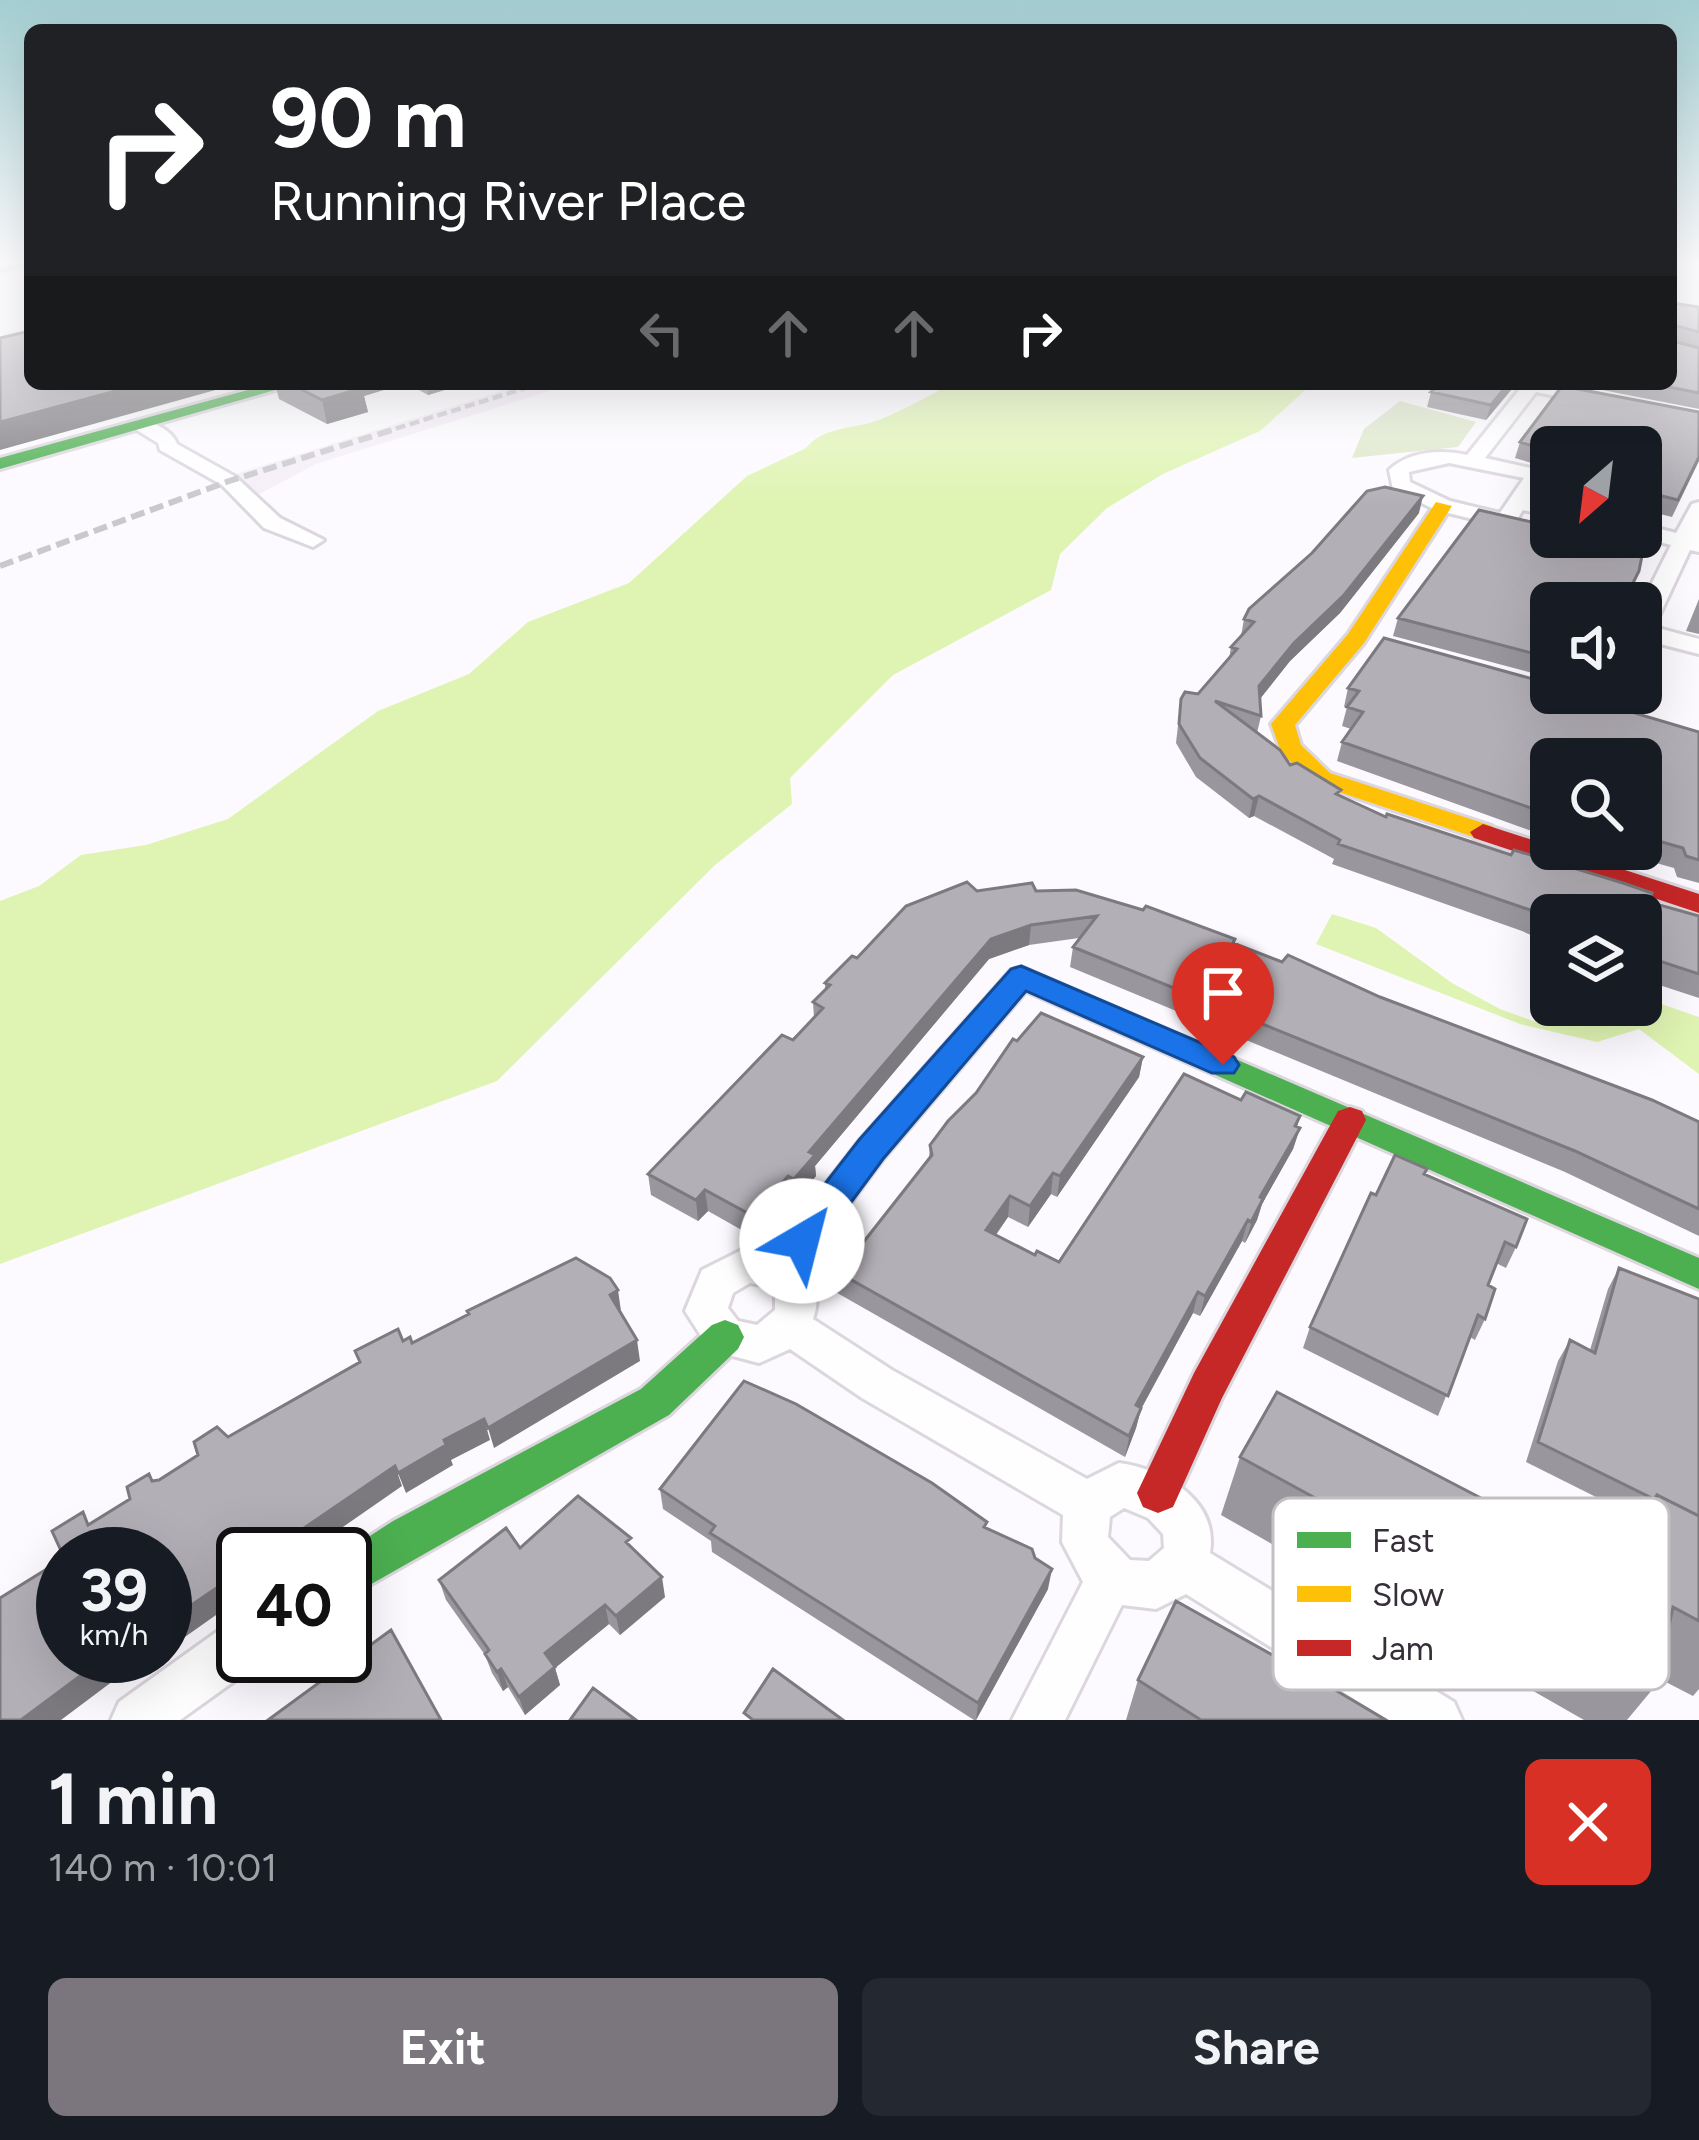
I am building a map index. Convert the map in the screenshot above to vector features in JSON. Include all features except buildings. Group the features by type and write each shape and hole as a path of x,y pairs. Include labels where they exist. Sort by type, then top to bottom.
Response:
{"street":[{"path":"0,464 267,390"},
{"path":"1474,459 1528,390"},
{"path":"1554,390 1617,404"},
{"path":"142,425 168,441 167,446 229,481 272,523 313,540"},
{"path":"1432,458 1474,459 1537,475 1522,496 1505,521 1443,506 1400,484 1399,470 1432,458"},
{"path":"1522,496 1530,496"},
{"path":"1522,496 1530,500"},
{"path":"1443,506 1366,641 1283,724 1290,747 1321,778 1699,904"},
{"path":"1662,523 1694,531"},
{"path":"1662,531 1694,531"},
{"path":"1662,591 1694,531"},
{"path":"1662,637 1699,647"},
{"path":"779,1271 871,1150 1021,977 1699,1274"},
{"path":"1158,1493 1208,1386 1350,1120"},
{"path":"746,1265 779,1271 792,1282 798,1296 798,1312 790,1326 759,1344 724,1337 706,1311 716,1282 746,1265"},
{"path":"790,1326 877,1384 1089,1505"},
{"path":"372,1559 656,1402 724,1337"},
{"path":"1119,1485 1158,1493 1185,1525 1188,1545 1183,1564 1170,1578 1152,1586 1131,1586 1111,1577 1095,1562 1085,1543 1083,1523 1089,1505 1101,1492 1119,1485"},
{"path":"1183,1564 1273,1619"},
{"path":"1037,1720 1111,1577"},
{"path":"137,1720 216,1663"},
{"path":"1387,1690 1436,1720"}],"shaded area":[{"path":"505,390 553,390 316,464 254,497 232,475"},
{"path":"940,390 1305,390 1260,431 1163,474 1107,508 1060,554 1051,590 893,675 790,778 792,804 715,865 497,1081 0,1264 0,901 39,886 81,855 146,845 228,819 378,711 469,674 528,622 629,583 747,476 822,436 907,407"},
{"path":"1400,401 1476,422 1458,447 1352,458 1364,429"},
{"path":"1332,914 1376,928 1452,983 1530,1020 1530,1026 1662,1026 1662,1004 1699,1017 1699,1074 1639,1029 1597,1042 1520,1024 1316,944"}],"railway":[{"path":"382,433 519,390"},
{"path":"0,566 229,481 392,430"}],"traffic: fast":[{"path":"0,464 266,390"},
{"path":"779,1271 871,1150 1021,977 1699,1274"},
{"path":"372,1559 655,1402 725,1337"}],"traffic: slow":[{"path":"1443,506 1356,638 1283,724 1290,747 1321,778 1483,832"}],"traffic: jam":[{"path":"1483,832 1699,904"},
{"path":"1158,1493 1208,1386 1350,1120"}],"route":[{"path":"802,1241 871,1150 1021,977 1223,1065"}]}
